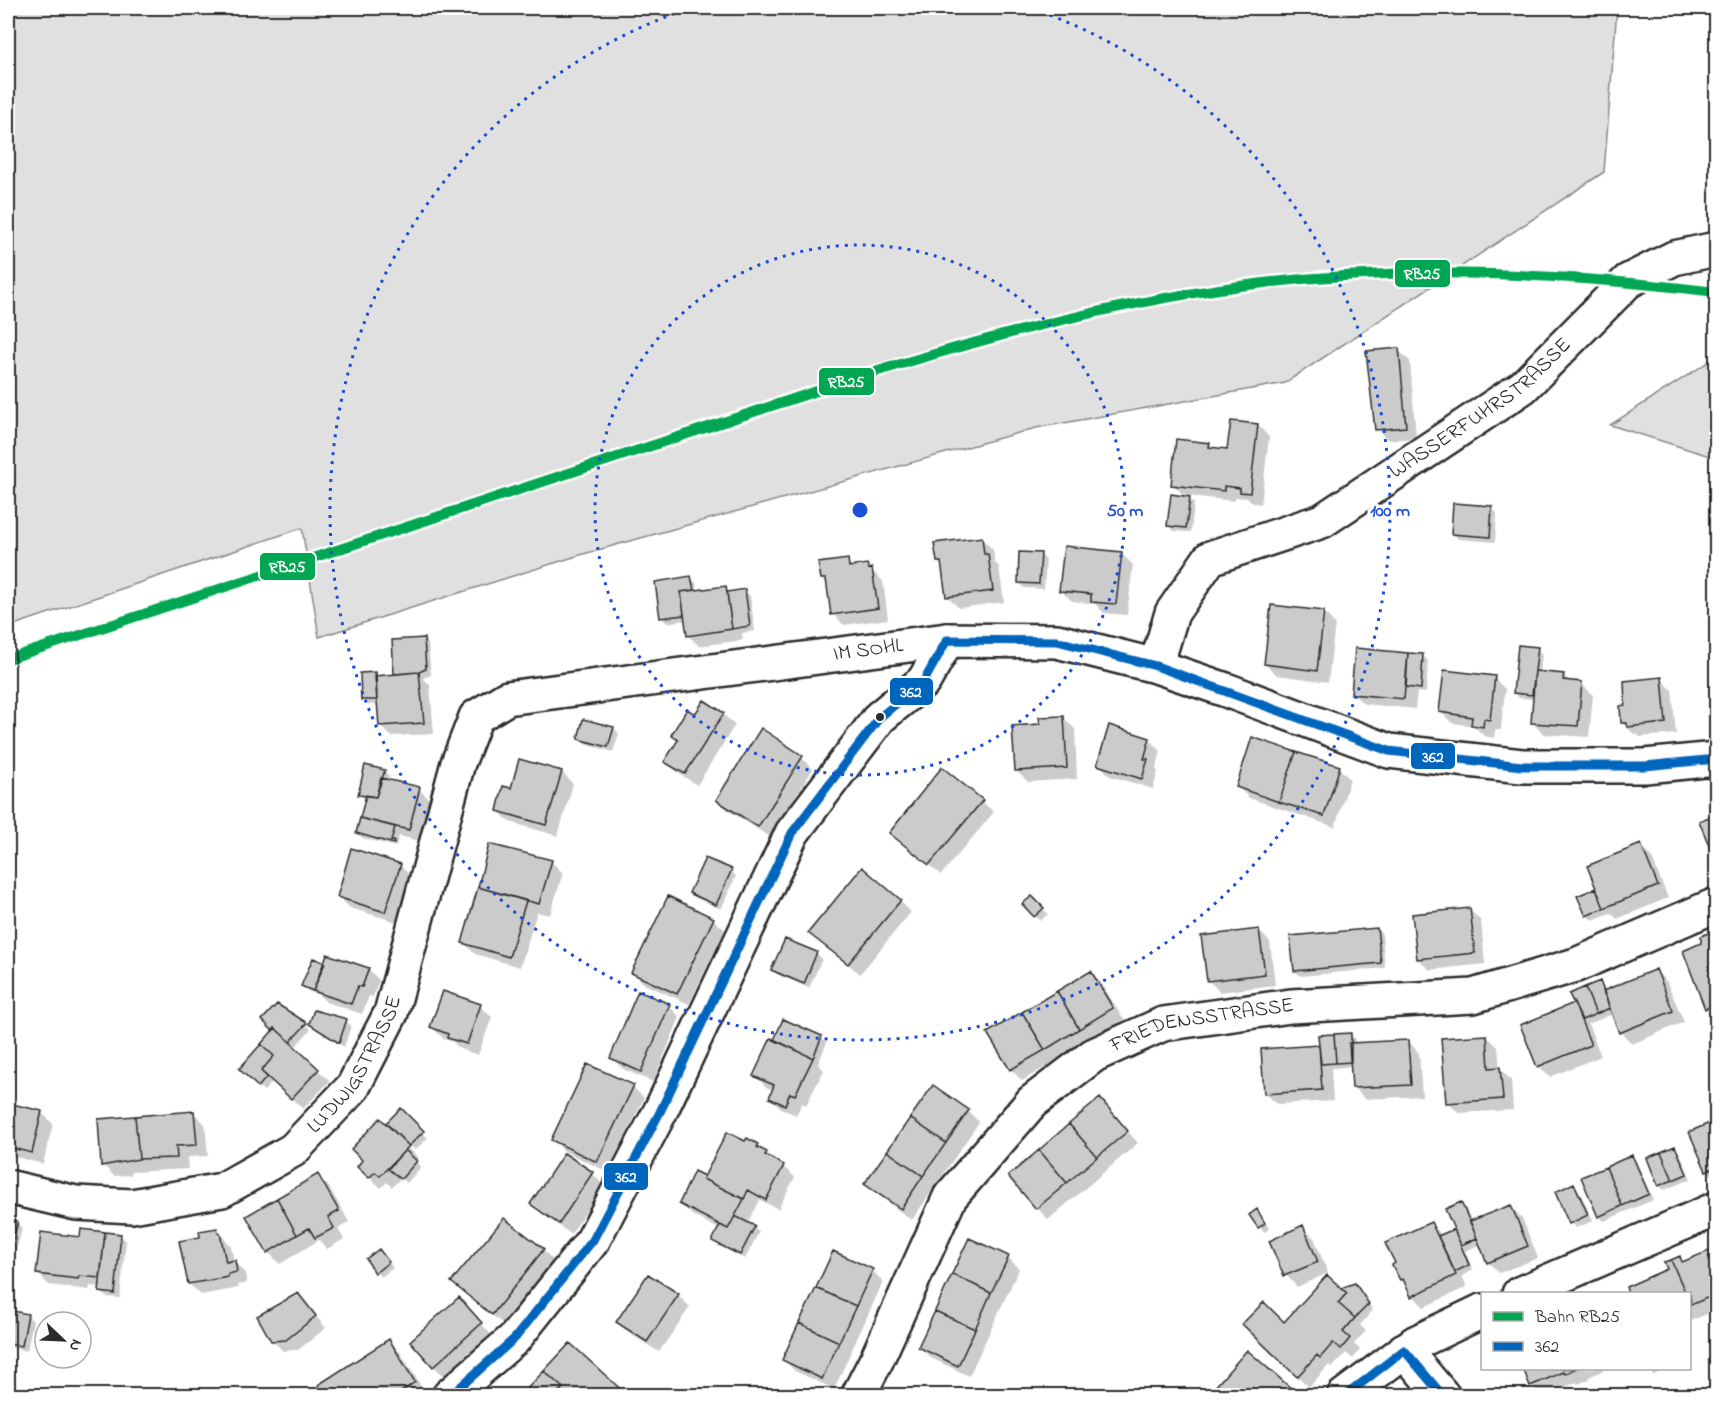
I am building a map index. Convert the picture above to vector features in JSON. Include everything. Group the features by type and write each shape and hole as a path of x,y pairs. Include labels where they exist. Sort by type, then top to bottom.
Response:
{"street":[{"name":"WASSERFUHRSTRASSE","path":"1156,666 1172,613 1210,558 1322,521 1523,387 1628,281 1674,258 1716,249"},
{"name":"IM SOHL","path":"507,698 947,640 1057,641 1156,666 1389,751 1522,766 1645,766 1716,759"},
{"path":"449,1395 515,1338 593,1240 660,1112 792,833 880,717 924,681 947,640"},
{"name":"LUDWIGSTRASSE","path":"8,1187 76,1203 132,1206 222,1190 293,1150 352,1087 391,1013 458,763 476,717 507,698"},
{"name":"FRIEDENSSTRASSE","path":"858,1395 877,1359 950,1197 1032,1102 1094,1055 1163,1024 1291,1006 1473,996 1576,965 1716,905"},
{"path":"1521,1292 1716,1209"},
{"path":"1344,1395 1404,1350 1481,1312"},
{"path":"1404,1350 1443,1395"}],"shaded area":[{"path":"8,8 1617,8 1604,172 1285,383 1036,428 580,555 319,637 302,528 8,627"},
{"path":"1716,357 1716,458 1610,425"}],"building":[{"path":"1399,348 1406,427 1375,430 1366,351"},
{"path":"1231,421 1258,424 1250,493 1240,492 1240,488 1224,486 1224,491 1171,485 1176,439 1210,443 1209,447 1227,449"},
{"path":"1171,494 1190,497 1186,528 1167,526"},
{"path":"1453,503 1492,506 1490,537 1451,534"},
{"path":"982,537 984,554 988,554 993,591 946,597 941,562 937,562 934,543"},
{"path":"1064,546 1122,552 1116,604 1091,602 1091,594 1059,591"},
{"path":"1019,552 1041,553 1039,584 1018,583"},
{"path":"848,559 849,567 867,564 869,569 872,568 878,608 831,615 826,579 821,579 818,563"},
{"path":"691,576 694,590 681,592 684,615 660,618 655,582"},
{"path":"726,586 732,629 687,636 681,592"},
{"path":"745,589 750,626 732,629 727,592"},
{"path":"1271,605 1324,611 1317,671 1264,664"},
{"path":"424,638 426,669 419,672 394,674 392,640"},
{"path":"1518,645 1538,647 1532,695 1513,693"},
{"path":"1355,648 1408,653 1404,699 1351,694"},
{"path":"1408,653 1423,654 1421,689 1406,687"},
{"path":"1444,670 1495,676 1490,720 1484,719 1483,727 1471,725 1472,717 1439,712"},
{"path":"1535,671 1564,674 1563,680 1582,682 1578,726 1531,723"},
{"path":"376,672 377,700 361,700 360,673"},
{"path":"419,672 424,723 379,726 375,676"},
{"path":"1662,677 1666,723 1627,727 1627,723 1621,723 1620,706 1625,705 1624,681"},
{"path":"704,700 724,713 685,774 664,762 678,740 671,735 687,709 695,714"},
{"path":"1064,716 1067,768 1015,771 1012,726 1040,724 1039,717"},
{"path":"583,719 614,727 608,747 578,739"},
{"path":"1109,725 1150,738 1144,759 1148,759 1142,779 1097,765"},
{"path":"761,728 803,756 758,827 716,800"},
{"path":"1252,737 1296,752 1279,802 1236,787"},
{"path":"1296,752 1340,766 1324,816 1279,802"},
{"path":"519,759 562,771 546,825 497,811 503,786 511,788"},
{"path":"365,765 385,770 376,797 358,795"},
{"path":"942,767 983,800 929,865 889,833"},
{"path":"381,778 420,787 409,830 360,818 366,795 376,797"},
{"path":"1716,814 1716,863 1699,821"},
{"path":"360,818 395,827 391,841 394,841 394,844 356,833"},
{"path":"489,844 552,860 539,904 478,887"},
{"path":"1641,844 1658,886 1604,908 1587,866"},
{"path":"351,848 401,864 385,912 337,897"},
{"path":"705,858 732,869 716,905 689,893"},
{"path":"862,867 901,900 848,964 808,933"},
{"path":"478,887 526,901 509,957 462,943"},
{"path":"1596,888 1604,908 1586,916 1577,896"},
{"path":"668,896 714,918 677,994 631,973"},
{"path":"1032,896 1044,908 1034,917 1022,904"},
{"path":"1470,908 1475,953 1417,959 1412,914"},
{"path":"1377,928 1381,963 1294,971 1290,936"},
{"path":"1259,929 1265,974 1207,981 1201,936"},
{"path":"1716,930 1716,1004 1705,1009 1683,951 1701,943 1701,936"},
{"path":"785,939 817,952 804,984 771,970"},
{"path":"327,954 369,968 362,987 358,986 351,1004 313,991"},
{"path":"313,958 325,963 313,991 301,986"},
{"path":"1656,969 1673,1011 1619,1033 1603,991"},
{"path":"1091,971 1113,1008 1079,1029 1057,991"},
{"path":"1600,981 1610,1008 1596,1014 1585,987"},
{"path":"1585,987 1596,1014 1582,1020 1569,994"},
{"path":"443,991 481,1004 467,1044 447,1038 448,1034 430,1027"},
{"path":"638,991 670,1004 641,1072 610,1058"},
{"path":"1057,991 1079,1029 1045,1050 1022,1012"},
{"path":"1574,1003 1591,1045 1537,1067 1520,1025"},
{"path":"277,1004 307,1023 290,1042 275,1028 273,1031 262,1020"},
{"path":"314,1010 347,1019 339,1043 309,1024"},
{"path":"1022,1012 1045,1050 1010,1070 987,1033"},
{"path":"783,1019 822,1036 813,1058 774,1040"},
{"path":"275,1028 319,1069 291,1099 261,1071 274,1056 261,1044"},
{"path":"1351,1033 1351,1062 1336,1063 1334,1034"},
{"path":"1334,1034 1336,1063 1321,1064 1318,1035"},
{"path":"1487,1035 1489,1068 1500,1067 1503,1099 1446,1103 1441,1038"},
{"path":"771,1038 813,1058 795,1095 790,1093 785,1105 769,1098 774,1085 753,1076"},
{"path":"1408,1040 1411,1085 1352,1088 1349,1043"},
{"path":"261,1044 274,1056 261,1071 267,1077 258,1087 239,1069"},
{"path":"1319,1045 1322,1090 1264,1094 1261,1049"},
{"path":"587,1064 634,1085 597,1162 551,1140"},
{"path":"933,1085 969,1110 946,1143 910,1118"},
{"path":"1100,1098 1128,1131 1097,1157 1069,1124"},
{"path":"8,1103 42,1111 32,1153 8,1147"},
{"path":"401,1108 424,1131 409,1146 386,1123"},
{"path":"194,1111 197,1145 176,1146 177,1158 139,1159 135,1116"},
{"path":"135,1116 139,1159 101,1166 98,1119"},
{"path":"380,1118 409,1146 380,1176 375,1172 369,1178 357,1167 362,1160 351,1149"},
{"path":"910,1118 946,1143 923,1176 887,1151"},
{"path":"1714,1121 1716,1167 1706,1171 1689,1132"},
{"path":"1069,1124 1097,1157 1067,1183 1039,1150"},
{"path":"727,1132 745,1141 747,1138 758,1144 757,1147 767,1152 765,1155 784,1165 766,1200 748,1190 744,1199 703,1179"},
{"path":"1675,1146 1687,1174 1673,1180 1661,1152"},
{"path":"405,1150 417,1161 401,1179 388,1169"},
{"path":"1039,1150 1067,1183 1036,1209 1008,1176"},
{"path":"887,1151 923,1176 901,1209 864,1184"},
{"path":"1661,1152 1673,1180 1658,1186 1647,1158"},
{"path":"564,1153 593,1172 559,1224 530,1204"},
{"path":"1632,1155 1649,1194 1622,1206 1606,1167"},
{"path":"1606,1167 1622,1206 1598,1217 1581,1177"},
{"path":"694,1171 704,1176 703,1179 744,1199 728,1229 679,1204"},
{"path":"318,1174 339,1211 328,1217 334,1228 315,1238 309,1228 297,1235 277,1198"},
{"path":"1574,1183 1588,1215 1569,1224 1555,1192"},
{"path":"277,1198 297,1235 267,1253 246,1216"},
{"path":"1461,1202 1477,1238 1461,1245 1445,1209"},
{"path":"1511,1205 1528,1246 1487,1263 1470,1221"},
{"path":"1257,1209 1265,1223 1258,1228 1249,1215"},
{"path":"735,1216 755,1226 740,1255 712,1241 720,1225 728,1229"},
{"path":"504,1218 544,1249 492,1315 451,1282"},
{"path":"8,1219 18,1222 10,1250 8,1250"},
{"path":"1431,1222 1456,1275 1411,1297 1403,1279 1400,1280 1392,1265 1395,1263 1385,1243"},
{"path":"1303,1225 1318,1262 1284,1276 1269,1241"},
{"path":"217,1228 226,1262 235,1260 237,1272 228,1274 228,1277 188,1284 179,1241 200,1237 199,1231"},
{"path":"81,1229 105,1232 100,1278 79,1276 78,1279 36,1274 41,1232 80,1237"},
{"path":"1454,1229 1469,1265 1455,1272 1438,1236"},
{"path":"105,1232 121,1234 115,1294 99,1292"},
{"path":"969,1238 1009,1256 991,1293 952,1274"},
{"path":"1716,1248 1716,1294 1691,1305 1691,1292 1685,1292 1671,1260 1680,1256 1682,1262"},
{"path":"379,1249 389,1262 375,1273 366,1259"},
{"path":"833,1251 873,1269 856,1306 816,1288"},
{"path":"1671,1260 1685,1292 1627,1292 1626,1287 1667,1269 1664,1262"},
{"path":"648,1274 679,1294 647,1342 616,1322"},
{"path":"952,1274 991,1293 975,1329 935,1311"},
{"path":"1327,1275 1347,1293 1338,1303 1355,1318 1343,1332 1350,1338 1341,1349 1333,1343 1320,1358 1317,1355 1297,1377 1242,1324 1264,1302 1284,1322"},
{"path":"1355,1283 1369,1304 1355,1318 1338,1303 1347,1293 1341,1288"},
{"path":"816,1288 856,1306 839,1342 799,1323"},
{"path":"298,1293 316,1316 286,1340 271,1341 257,1316"},
{"path":"459,1297 482,1323 433,1367 410,1341"},
{"path":"8,1310 28,1314 22,1346 8,1344"},
{"path":"935,1311 975,1329 958,1366 918,1347"},
{"path":"799,1323 839,1342 822,1379 782,1360"},
{"path":"389,1339 415,1382 395,1396 325,1396 318,1385"},
{"path":"570,1343 627,1395 559,1396 557,1393 563,1388 544,1371"},
{"path":"1247,1350 1292,1389 1286,1396 1224,1396 1215,1387"},
{"path":"1524,1370 1573,1370 1565,1374 1564,1372 1530,1386"},
{"path":"544,1371 563,1388 555,1396 520,1396"},
{"path":"1580,1389 1583,1396 1564,1396"}],"rail line":[{"name":"RB25","path":"8,659 868,374 966,345 1114,308 1163,298 1264,283 1377,274 1547,276 1716,292"}],"transit line":[{"name":"362","path":"450,1396 515,1338 593,1240 660,1112 792,833 880,717 924,681 947,640 1057,641 1156,666 1389,751 1522,766 1645,766 1716,759"},
{"name":"362","path":"1345,1396 1404,1350 1443,1396"}]}
